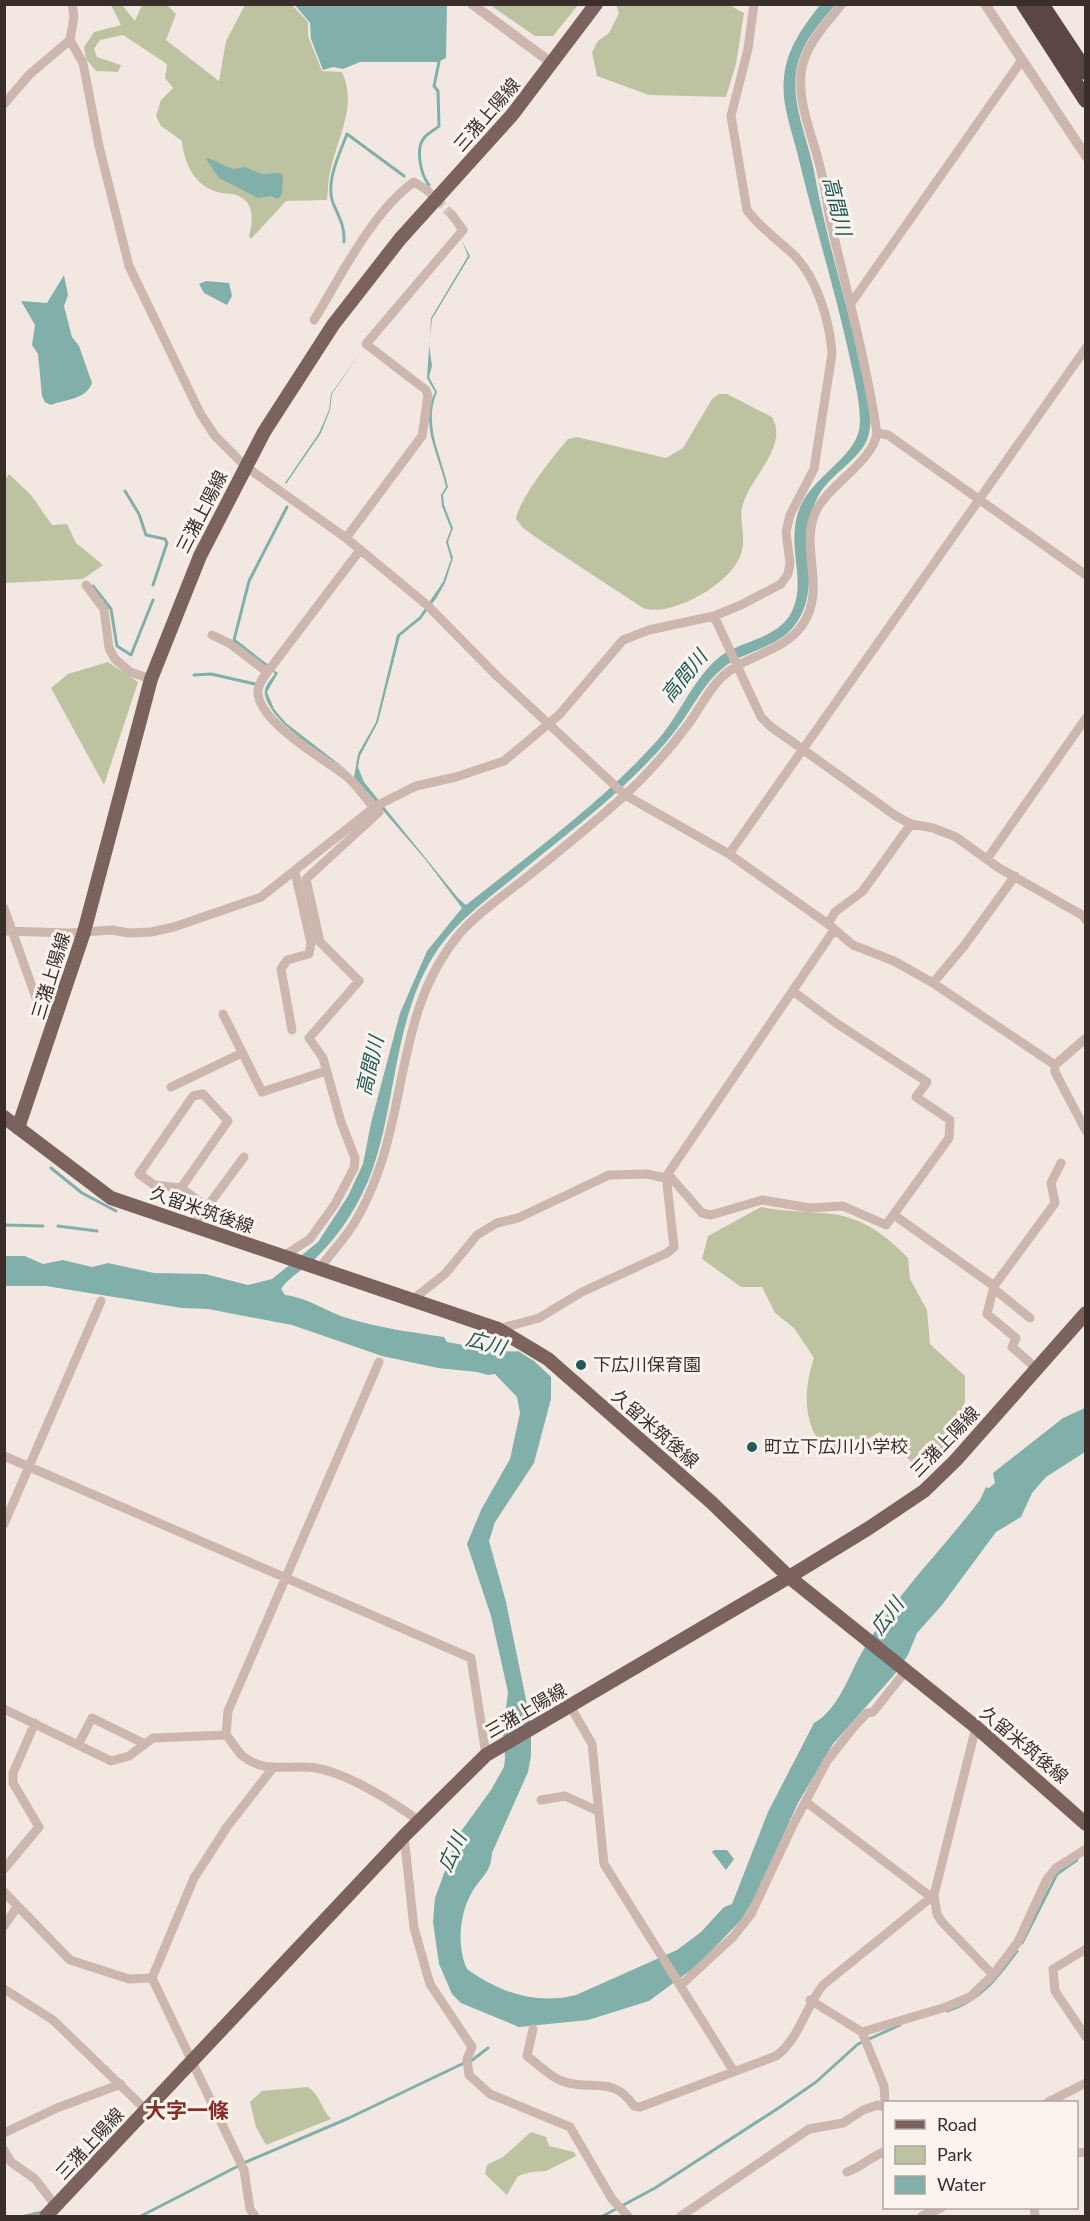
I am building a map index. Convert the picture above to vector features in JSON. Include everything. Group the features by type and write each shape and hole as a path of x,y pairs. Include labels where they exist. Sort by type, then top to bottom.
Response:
{"highway":[{"path":"1024,4 1086,100"},
{"path":"1041,4 1086,72"}],"main road":[{"name":"三潴上陽線","path":"18,1128 49,1044 84,932 151,679 200,556 245,466 302,370 368,278 400,239 513,115 554,64 596,4"},
{"name":"久留米筑後線","path":"4,1117 111,1198 498,1329 548,1359 711,1502 789,1577 976,1727 1086,1824"},
{"name":"三潴上陽線","path":"51,2212 404,1836 490,1753 789,1577 924,1491 955,1461 1086,1313"}],"street":[{"path":"72,4 74,17 70,40 83,63 99,146 129,266 200,413 215,436 245,466 346,538 428,607 625,795 729,854 853,945 894,961 933,982 1055,1065 1063,1088 1086,1131"},
{"path":"472,4 554,64"},
{"path":"8,931 151,932 174,927 261,897 377,805 416,786 456,777 504,761 559,715 622,640 649,630 714,616 781,584 788,574 790,563 786,532 790,515 814,469 832,354 831,336 806,268 756,222 747,210 732,116 748,49 754,4"},
{"path":"317,1267 359,1215 378,1172 409,1033 433,971 462,932 625,795 665,754 720,679 736,665 791,638 804,623 814,593 810,539 815,513 835,486 866,456 876,442 877,433 867,368 801,97 801,72 807,52 842,4"},
{"path":"985,4 1086,156"},
{"path":"4,104 30,74 70,40"},
{"path":"852,303 1022,60"},
{"path":"314,320 382,215 414,182 427,190"},
{"path":"346,538 422,436 428,396 426,390 366,344 463,230 452,215"},
{"path":"729,854 1086,348"},
{"path":"877,433 888,435 1086,575"},
{"path":"286,1258 310,1239 334,1204 354,1168 355,1158 341,1122 323,1058 309,1038 359,981 320,942 306,879 379,812 377,805 348,777 280,727 267,712 258,696 258,688 269,670 360,550"},
{"path":"86,585 104,609 109,648 115,659 130,672 151,679"},
{"path":"714,616 761,717 896,816 912,824 933,828 956,837 987,859 1082,915 1086,921"},
{"path":"212,635 229,643 269,670"},
{"path":"987,859 1086,718"},
{"path":"498,1329 539,1318 582,1292 674,1247 667,1179 794,992 831,927 835,912 862,892 912,824"},
{"path":"292,1030 281,969 287,960 309,954 311,943 295,872"},
{"path":"933,982 964,946 1015,876"},
{"path":"4,908 8,931 41,1012"},
{"path":"412,1300 445,1274 477,1235 497,1223 518,1218 609,1175 647,1174 665,1178 697,1210 711,1215 762,1200 810,1208 843,1206 886,1225 949,1138 950,1120 916,1097 927,1082 836,1023 794,992"},
{"path":"223,1014 262,1092 326,1071"},
{"path":"1055,1065 1086,1038"},
{"path":"171,1087 242,1053"},
{"path":"181,1188 228,1120 203,1094 193,1096 139,1174 154,1185 181,1188 207,1207"},
{"path":"193,1226 244,1157"},
{"path":"1037,1369 1012,1347 1016,1338 987,1314 994,1288 1055,1203 1051,1184 1061,1163"},
{"path":"894,1215 994,1288 1030,1318"},
{"path":"4,1524 101,1301"},
{"path":"379,1362 228,1711 226,1735 244,1757 272,1769 316,1768 360,1785 393,1802 419,1821"},
{"path":"4,1456 471,1658 490,1753"},
{"path":"680,1983 725,1945 751,1914 827,1761 867,1713 873,1712 904,1670"},
{"path":"570,1706 592,1744 604,1864 733,2070"},
{"path":"4,1709 111,1761 129,1756 143,1743 153,1738 173,1735 226,1735"},
{"path":"78,1745 92,1718 143,1743"},
{"path":"4,1869 39,1827 13,1783 13,1773 35,1723"},
{"path":"976,1727 933,1896 937,1914 942,1922 993,1975"},
{"path":"255,2217 250,2209 244,2170 152,1978 194,1878 227,1827 272,1769"},
{"path":"541,1800 565,1796 598,1810"},
{"path":"806,1802 933,1896"},
{"path":"404,1836 414,1928 430,1984 472,2047 467,2059 469,2075 490,2094 570,2127 612,2199 628,2217"},
{"path":"862,2032 946,2007 970,1996 993,1975 1018,1942 1047,1879 1056,1868 1086,1849"},
{"path":"4,1892 70,1960 129,1979 152,1978"},
{"path":"533,2029 527,2056 562,2081 618,2089 634,2106 640,2107 683,2092 733,2070 776,2056 786,2049 810,2000 823,1985 933,1896"},
{"path":"4,1926 17,1907"},
{"path":"1086,1949 1053,1969 1055,1991 1086,2037"},
{"path":"4,1989 53,2020 146,2110"},
{"path":"810,2000 862,2032 884,2086 885,2101"},
{"path":"1052,2101 1086,2083"},
{"path":"4,2133 57,2108 120,2084"},
{"path":"681,2217 809,2129 843,2123 863,2110 883,2105"},
{"path":"4,2151 11,2162 35,2179 51,2212"},
{"path":"847,2172 861,2168 871,2157 883,2153"},
{"path":"922,2217 939,2209"}],"green space":[{"path":"111,5 122,5 135,21 142,5 168,6 176,14 166,40 219,81 226,41 245,5 292,5 308,22 308,36 322,71 342,72 346,85 347,110 330,172 327,200 286,201 251,239 249,236 251,212 247,202 236,195 209,189 196,179 185,157 182,141 161,126 156,116 161,100 173,88 165,78 167,64 123,35 100,40 94,49 97,57 121,65 118,72 96,71 86,59 84,47 94,32 121,25"},
{"path":"490,5 578,5 553,36 535,36"},
{"path":"616,5 729,5 744,13 736,64 726,97 649,95 597,76 592,52 598,41 609,33 619,13"},
{"path":"719,394 727,394 772,417 776,428 776,439 767,461 743,504 741,554 726,576 700,596 669,608 655,610 643,608 544,543 523,528 516,519 530,489 568,439 577,437 666,458 683,448 712,399"},
{"path":"9,474 31,495 52,525 67,524 76,543 103,565 83,579 5,583 4,481"},
{"path":"108,662 138,682 104,785 51,688 68,674"},
{"path":"761,1207 832,1214 854,1219 874,1229 908,1258 910,1279 927,1310 930,1344 965,1376 965,1400 955,1446 922,1472 880,1432 850,1449 828,1452 813,1431 807,1408 808,1383 814,1358 794,1328 775,1313 762,1287 741,1287 702,1259 708,1236"},
{"path":"308,2087 331,2119 266,2145 256,2127 250,2102 262,2091"},
{"path":"531,2132 546,2137 549,2146 574,2152 576,2156 546,2171 518,2176 507,2195 485,2174 487,2165 503,2157"}],"water":[{"path":"295,5 447,5 446,58 438,62 360,62 343,69 333,67 323,70 311,39 310,23"},
{"name":"広川","path":"820,5 835,5 804,47 796,77 797,106 867,392 870,422 867,440 861,450 829,481 816,500 810,527 809,586 802,613 788,633 723,668 705,687 672,735 640,770 595,811 475,909 446,938 424,974 413,1001 404,1029 381,1141 363,1193 333,1239 315,1259 281,1289 285,1295 303,1299 359,1321 444,1337 447,1342 474,1347 478,1344 518,1351 534,1361 551,1377 551,1399 534,1463 495,1522 489,1541 506,1602 531,1724 531,1756 528,1772 492,1853 490,1866 474,1888 464,1912 461,1941 467,1969 492,1985 519,1995 547,1999 576,1995 677,1950 701,1932 724,1907 732,1904 768,1812 814,1723 830,1710 862,1652 889,1612 980,1500 986,1487 989,1488 995,1483 993,1473 1063,1418 1085,1408 1085,1452 1046,1477 1032,1493 1021,1517 996,1532 942,1605 917,1633 908,1655 894,1675 833,1744 798,1803 752,1903 741,1920 699,1964 649,2001 588,2020 519,2027 461,2003 452,1994 439,1964 433,1922 435,1898 453,1849 451,1845 491,1790 504,1767 503,1732 508,1692 491,1616 467,1544 481,1510 510,1459 520,1413 517,1397 495,1374 438,1368 382,1356 292,1325 208,1309 182,1308 46,1286 5,1286 4,1256 25,1256 43,1264 63,1260 92,1267 108,1263 154,1273 205,1274 248,1285 272,1279 318,1242 348,1196 363,1164 371,1123 400,1013 427,951 462,908 425,859 354,777 358,754 376,722 397,635 419,617 443,582 451,559 446,542 451,529 442,506 441,495 446,487 430,428 429,416 435,392 427,378 429,345 432,366 429,377 437,392 433,404 432,428 448,487 443,495 444,505 453,528 448,542 453,558 445,583 437,597 421,619 400,636 378,722 360,756 358,767 364,782 466,905 563,828 633,766 670,724 699,680 716,660 734,648 775,630 790,615 798,589 794,533 802,503 816,484 850,449 856,440 860,422 857,392 843,329 789,125 783,87 788,57 797,38"},
{"path":"206,159 233,169 245,167 262,174 280,173 283,176 282,194 278,199 271,196 258,198 219,178"},
{"path":"462,241 470,256 432,319 430,339 431,318 468,256"},
{"path":"64,275 68,295 64,306 72,337 79,346 92,383 89,389 80,396 51,405 45,402 42,396 38,354 32,345 35,325 21,301 47,303"},
{"path":"206,281 229,283 232,296 227,305 204,293 199,284"},
{"path":"362,350 332,394 330,410 321,433 286,484 319,433 329,410 331,394"},
{"path":"269,667 278,673 267,692 274,709 286,723 348,771 300,738 278,717 265,695 266,686 275,674"},
{"path":"727,1850 734,1859 726,1870 712,1852"}],"waterway":[{"path":"429,185 422,169 420,149 424,138 439,126 438,91 434,86 439,62"},
{"path":"344,242 343,226 333,203 331,186 334,168 347,134 404,176"},
{"path":"125,491 139,514 146,535 165,539 167,543 153,585"},
{"path":"270,668 234,640 249,581 287,507"},
{"path":"93,586 111,609 117,646 131,655 153,600"},
{"path":"194,675 211,674 255,684"},
{"path":"51,1168 82,1193 116,1211"},
{"path":"4,1225 43,1226"},
{"path":"58,1226 97,1231"},
{"path":"1022,1943 1057,1874 1077,1860"},
{"path":"947,2011 959,2007 978,1995 995,1979 1017,1951"},
{"path":"603,2216 655,2188 780,2107 816,2082 858,2044 900,2025"},
{"path":"471,2061 488,2048"},
{"path":"141,2216 246,2162 349,2118 464,2063"},
{"path":"25,2216 43,2212"}],"tunnel":[{"path":"427,190 452,215"}],"place":[{"name":"下広川保育園","path":"581,1365"},
{"name":"町立下広川小学校","path":"752,1447"}],"district":[{"name":"大字一條","path":"187,2111"}],"water label":[{"name":"高間川","path":"837,206"},
{"name":"高間川","path":"684,676"},
{"name":"高間川","path":"370,1066"}]}
